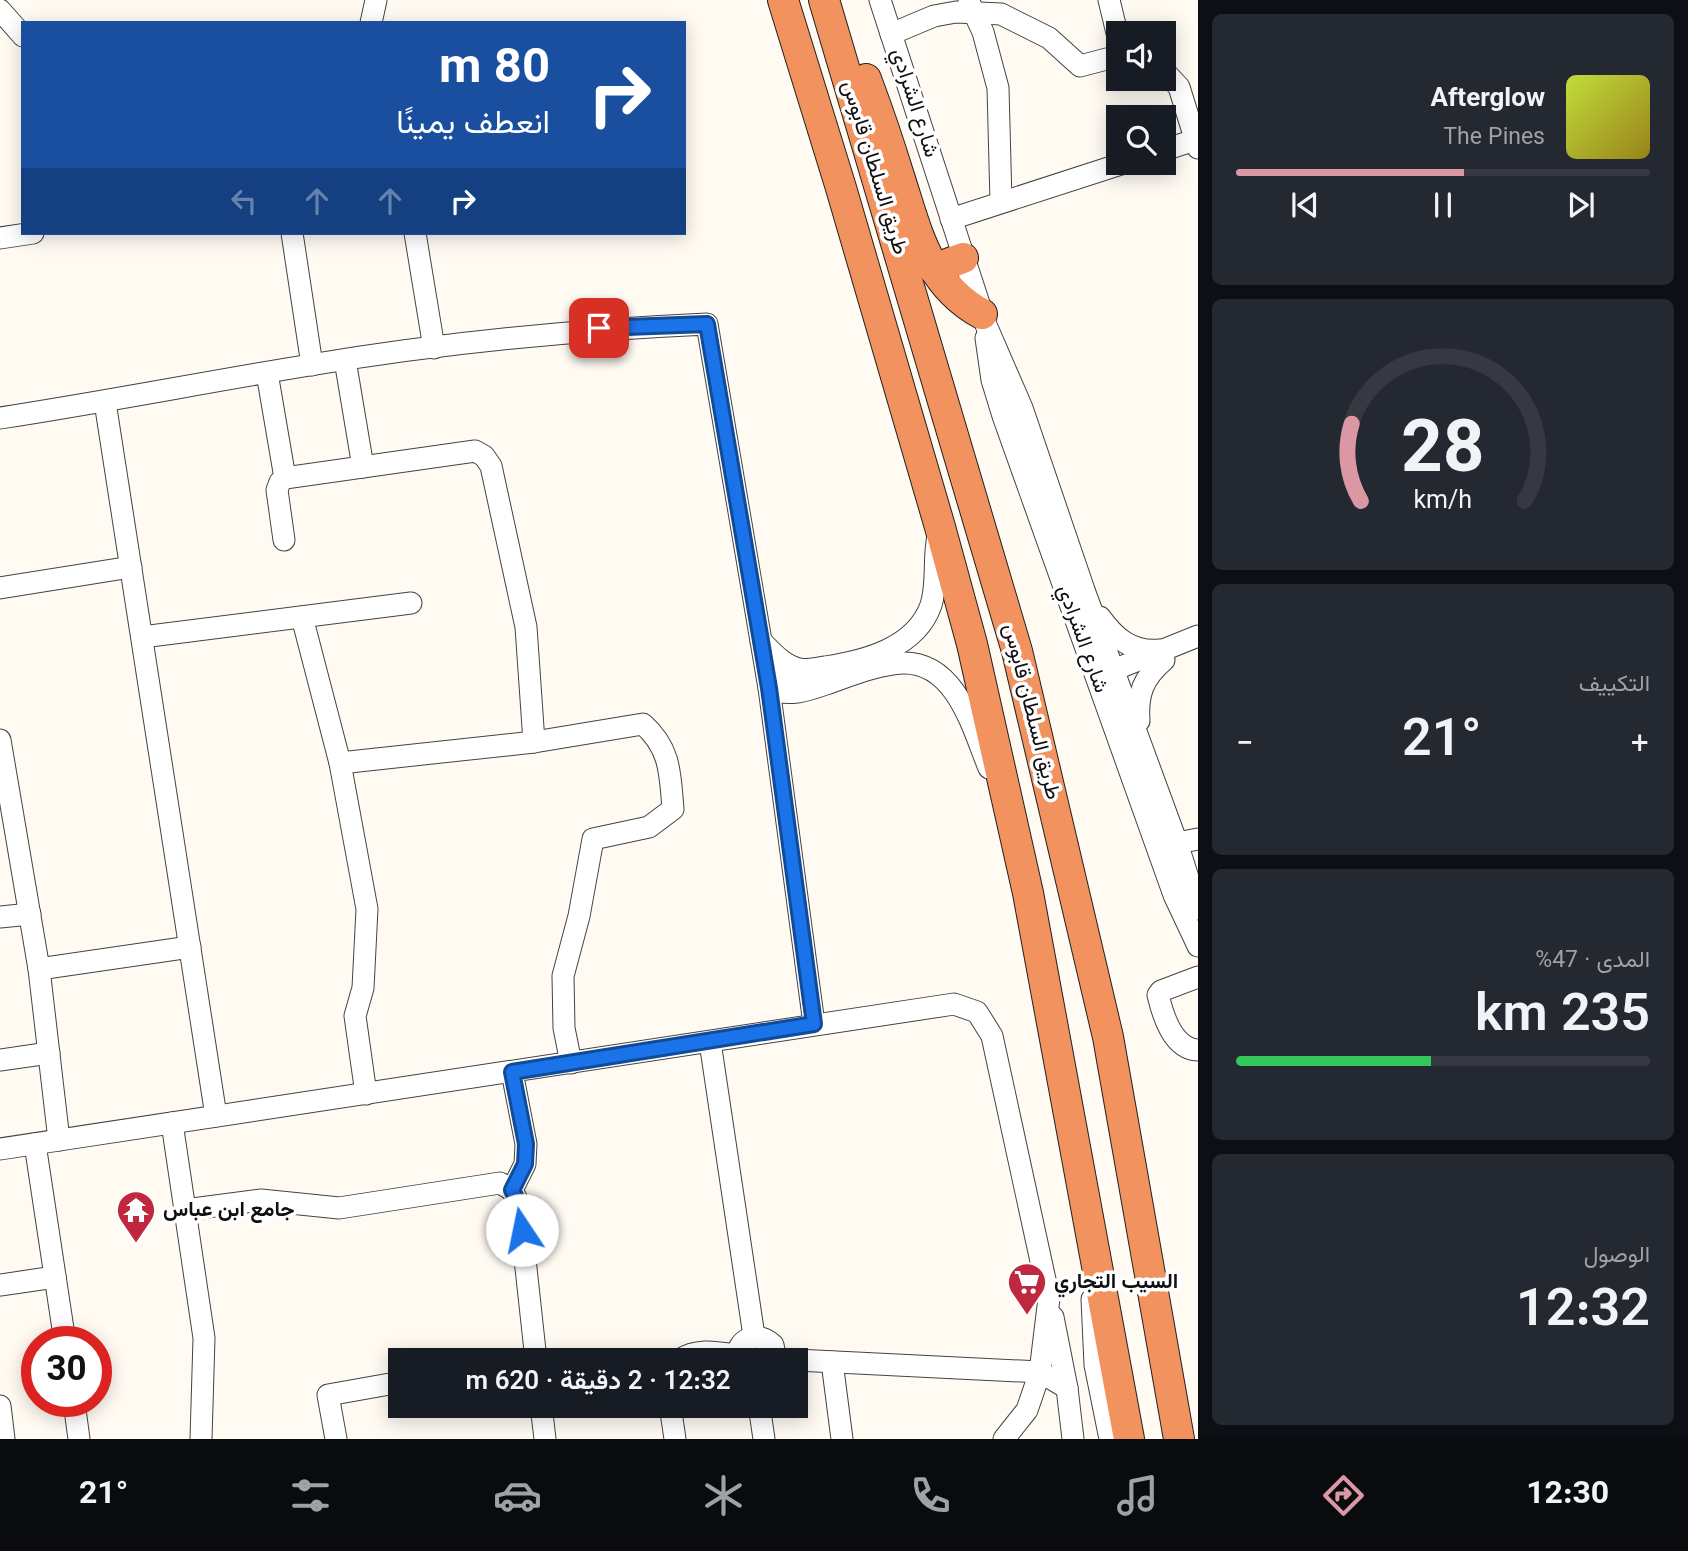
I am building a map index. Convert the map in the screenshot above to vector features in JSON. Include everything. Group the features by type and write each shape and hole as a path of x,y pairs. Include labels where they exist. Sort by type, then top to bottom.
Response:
{"highway":[{"name":"طريق السلطان قابوس","path":"783,0 837,175 972,644 1028,893 1129,1439"},
{"name":"طريق السلطان قابوس","path":"824,0 1017,651 1108,1037 1179,1439"},
{"path":"833,0 881,118 920,241 934,269 950,291 984,320"},
{"path":"934,269 963,258"}],"street":[{"path":"371,21 376,0"},
{"name":"شارع الشرادي","path":"880,0 984,320 1016,391 1084,590 1108,681 1174,894 1198,946"},
{"path":"1109,0 1114,21"},
{"path":"891,34 933,16 971,7 1001,14 1049,38 1080,66 1106,60"},
{"path":"971,7 983,33 998,88 1001,202"},
{"path":"0,10 21,34"},
{"path":"1176,84 1197,142 1176,147"},
{"path":"951,219 1106,169"},
{"path":"0,238 21,235"},
{"path":"292,235 312,365"},
{"path":"415,235 434,348"},
{"name":"شارع الشرادي","path":"984,320 989,362 1003,416 1108,681 1142,747 1198,909"},
{"path":"0,418 312,365 434,348 599,328 707,324 769,688 814,1024"},
{"path":"345,360 363,467"},
{"path":"267,373 285,478"},
{"path":"105,402 216,1116"},
{"path":"284,540 277,490 285,478 475,451 484,456 492,466 526,627 534,742"},
{"path":"769,688 775,680 801,670 840,665 883,653 910,635 930,606 940,527"},
{"path":"0,588 131,567"},
{"path":"1084,590 1099,616 1117,638 1138,649 1163,655"},
{"path":"142,637 411,603"},
{"path":"302,617 340,763 366,909 363,988 355,1016 366,1094"},
{"path":"1108,681 1198,639"},
{"path":"761,641 784,663 801,670"},
{"path":"1142,747 1138,715 1139,694 1163,655"},
{"path":"769,688 778,692 805,692 890,665 905,663 936,674 959,698 992,775 1007,801"},
{"path":"774,730 787,706 805,692"},
{"path":"340,763 534,742 643,724 658,737 669,764 673,809 649,827 593,839 579,916 563,976 564,1028 571,1063"},
{"path":"0,740 39,969 60,1140"},
{"path":"1177,843 1198,839"},
{"path":"0,917 30,914"},
{"path":"39,969 190,947"},
{"path":"1198,977 1161,991 1158,995 1176,1040 1190,1050 1198,1050"},
{"path":"0,1149 954,1004 976,1012 992,1036 1049,1298 1067,1388 1073,1439"},
{"path":"710,1042 754,1336"},
{"path":"0,1060 49,1053"},
{"path":"512,1072 526,1144 525,1164 512,1190"},
{"path":"172,1123 204,1339 201,1439"},
{"path":"35,1144 63,1326"},
{"path":"1132,1174 1147,1204 1194,1439"},
{"path":"185,1210 261,1200 340,1208 500,1183 512,1190 519,1204 535,1348"},
{"path":"1093,1248 1095,1365 1110,1439"},
{"path":"0,1284 55,1277"},
{"path":"1004,1439 1027,1410 1040,1372 1049,1298"},
{"path":"740,1348 742,1342 754,1336 761,1337 774,1348"},
{"path":"808,1361 1040,1372 1067,1388"},
{"path":"832,1362 842,1439"},
{"path":"336,1439 328,1395 388,1384"},
{"path":"0,1406 4,1439"},
{"path":"76,1417 79,1439"},
{"path":"543,1418 545,1439"},
{"path":"672,1418 675,1439"},
{"path":"761,1418 764,1439"}],"place":[{"name":"جامع ابن عباس","path":"136,1244"},
{"name":"السيب التجاري","path":"1027,1316"}],"route":[{"path":"522,1230 519,1204 512,1190 525,1164 526,1144 512,1072 814,1024 769,688 707,324 599,328"}]}
